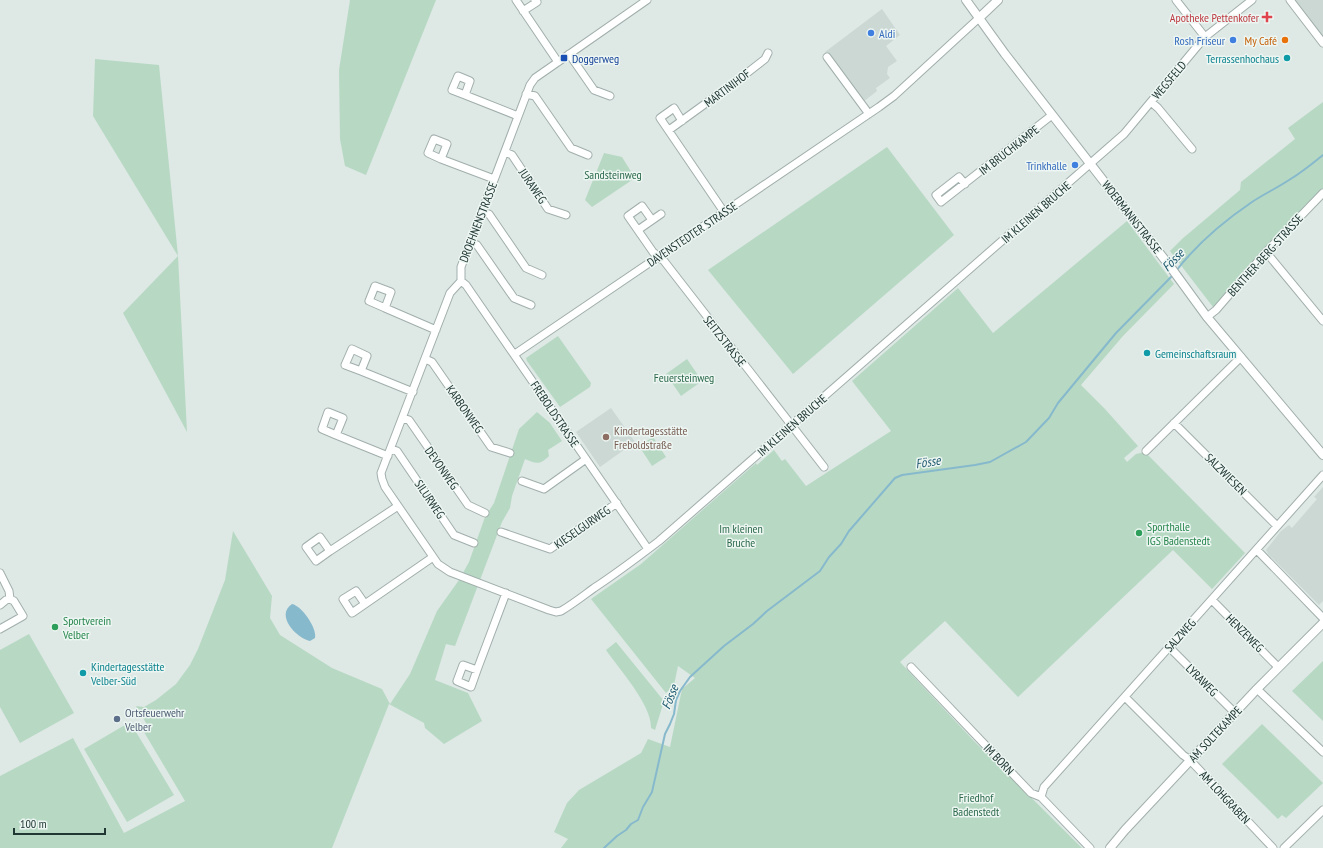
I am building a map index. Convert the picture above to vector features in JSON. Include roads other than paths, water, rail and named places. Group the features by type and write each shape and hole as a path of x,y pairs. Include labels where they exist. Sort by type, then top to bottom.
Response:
{"street":[{"path":"516,0 558,62"},
{"path":"523,11 537,2 535,0"},
{"name":"DROEHNENSTRASSE","path":"461,282 461,267 470,242 526,94 535,78 647,0"},
{"name":"WOERMANNSTRASSE","path":"966,0 1052,115 1179,278 1207,317 1323,455"},
{"name":"DAVENSTEDTER STRASSE","path":"515,354 894,96 976,15 998,0"},
{"path":"1176,0 1205,37"},
{"name":"WEGSFELD","path":"1090,164 1124,134 1205,37 1252,0"},
{"path":"1290,0 1323,43"},
{"name":"MARTINIHOF","path":"669,130 714,99 765,59 768,53"},
{"path":"569,54 594,90 610,96"},
{"path":"827,57 869,114"},
{"path":"526,94 535,96 571,148 588,155"},
{"path":"465,95 518,116"},
{"path":"1151,102 1158,108 1192,149"},
{"path":"682,121 674,108 660,118 724,212"},
{"name":"IM BRUCHKAMPE","path":"965,184 1052,115"},
{"name":"JURAWEG","path":"504,152 512,155 548,209 566,215"},
{"path":"441,159 494,179"},
{"name":"IM KLEINEN BRUCHE","path":"433,557 443,568 550,610 556,612 561,611 660,541 1090,164"},
{"name":"BENTHER-BERG-STRASSE","path":"1207,317 1216,310 1266,252 1323,193"},
{"path":"652,220 642,206 628,216 658,257"},
{"path":"482,212 489,214 526,268 542,275"},
{"path":"638,230 661,214"},
{"path":"470,242 477,245 514,298 531,305"},
{"path":"1266,252 1323,321"},
{"name":"SEITZSTRASSE","path":"658,257 664,261 824,467"},
{"path":"365,604 433,557 385,487 382,479 382,473 450,293 461,282"},
{"name":"FREBOLDSTRASSE","path":"461,282 466,285 515,354 648,549"},
{"path":"386,308 436,330"},
{"path":"1146,451 1241,357"},
{"name":"KARBONWEG","path":"425,359 432,362 491,447 510,453"},
{"path":"361,371 413,392"},
{"name":"DEVONWEG","path":"403,418 409,420 468,506 485,513"},
{"name":"SALZWIESEN","path":"1174,423 1278,526"},
{"name":"SILURWEG","path":"336,435 389,453 397,451 454,535 474,544"},
{"path":"522,480 544,489 586,460"},
{"name":"SALZWEG","path":"1040,797 1044,787 1323,475"},
{"name":"KIESELGURWEG","path":"501,532 550,549 617,503"},
{"path":"330,551 398,506"},
{"path":"1257,550 1323,618"},
{"path":"0,574 10,591 10,599"},
{"path":"477,670 506,593"},
{"path":"0,605 6,600 10,599"},
{"path":"0,629 23,616 14,601 10,599"},
{"name":"HENZEWEG","path":"1212,600 1278,666"},
{"name":"AM SOLTEKAMPE","path":"1110,848 1234,712 1278,666 1323,623"},
{"name":"LYRAWEG","path":"1169,647 1234,712"},
{"name":"IM BORN","path":"911,667 1032,793 1040,797 1090,848"},
{"path":"1257,688 1323,752"},
{"name":"AM LOHGRABEN","path":"1125,697 1183,755 1190,760 1273,848"},
{"path":"1284,848 1323,810"}],"water":[{"path":"292,604 304,613 314,629 315,638 310,641 299,636 289,626 286,614 287,609"}],"waterway":[{"name":"Fösse","path":"1176,271 1201,243 1231,217 1298,174 1323,155"},
{"name":"Fösse","path":"604,848 631,824 638,820 643,807 652,792 665,734 674,714 676,700 680,691 690,677 724,646 820,571 849,531 895,478 902,475 990,462 1026,442 1049,418 1058,403 1116,333 1173,275"}],"place":[{"name":"Apotheke Pettenkofer","path":"1267,17"},
{"name":"Aldi","path":"871,33"},
{"name":"Rosh Friseur","path":"1233,40"},
{"name":"My Café","path":"1285,40"},
{"name":"Doggerweg","path":"564,58"},
{"name":"Terrassenhochaus","path":"1287,58"},
{"name":"Trinkhalle","path":"1075,165"},
{"name":"Gemeinschaftsraum","path":"1147,353"},
{"name":"Kindertagesstätte Freboldstraße","path":"606,437"},
{"name":"Sporthalle IGS Badenstedt","path":"1139,533"},
{"name":"Sportverein Velber","path":"55,627"},
{"name":"Kindertagesstätte Velber-Süd","path":"83,673"},
{"name":"Ortsfeuerwehr Velber","path":"117,719"}],"park label":[{"name":"Sandsteinweg","path":"613,174"},
{"name":"Feuersteinweg","path":"684,377"},
{"name":"Im kleinen Bruche","path":"741,535"},
{"name":"Friedhof Badenstedt","path":"976,804"}]}
